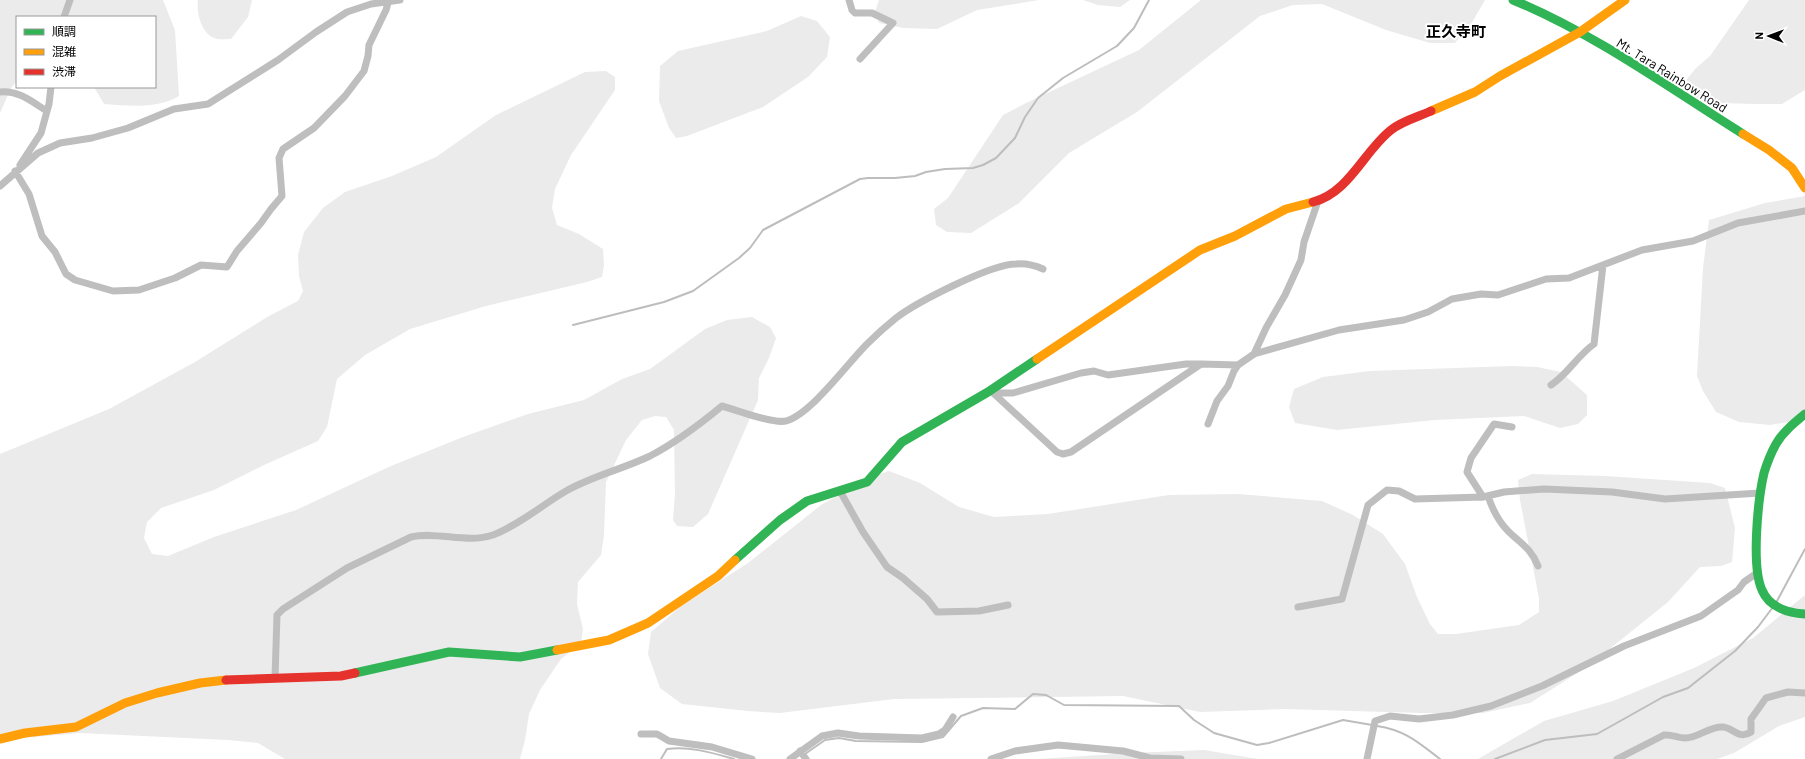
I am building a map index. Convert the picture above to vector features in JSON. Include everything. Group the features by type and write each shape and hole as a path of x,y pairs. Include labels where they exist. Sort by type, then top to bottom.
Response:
{"street":[{"path":"64,16 70,0"},
{"path":"0,186 15,171 38,153 60,143 128,128 174,109 208,104 278,60 316,32 347,12 372,4 388,3 400,0"},
{"path":"848,0 852,10 855,13 872,13 893,23 860,60"},
{"name":"Mt. Tara Rainbow Road","path":"1513,0 1543,12 1580,32 1780,157 1792,168 1805,188"},
{"path":"0,739 25,733 76,727 125,703 157,693 200,683 230,679 341,676 449,652 520,657 609,640 648,623 718,576 780,520 807,501 867,482 902,442 992,392 1200,250 1235,236 1286,209 1318,201 1346,183 1358,166 1391,130 1401,124 1475,92 1500,76 1580,32 1625,0"},
{"path":"15,171 29,194 42,236 55,252 66,274 75,280 113,291 139,290 175,278 201,265 228,267 237,250 262,224 270,209 282,196 279,158 283,148 314,128 345,96 364,71 369,45 388,3"},
{"path":"15,171 41,133 51,88"},
{"path":"0,92 6,91 21,94 47,111"},
{"path":"1254,354 1266,328 1285,295 1301,260 1304,242 1318,201"},
{"path":"1208,424 1217,401 1228,386 1238,365 1254,354 1340,330 1404,320 1428,312 1452,299 1481,294 1498,295 1546,279 1570,278 1642,250 1693,241 1738,223 1805,211"},
{"path":"275,678 277,614 347,568 411,537 421,535 476,538 492,535 511,526 567,491 649,456 678,440 722,406 777,422 788,421 814,402 863,348 896,318 919,303 994,269 1015,264 1034,264 1043,269"},
{"path":"1550,385 1561,379 1584,351 1594,344 1603,265"},
{"path":"992,392 1013,393 1081,373 1094,371 1108,375 1186,364 1238,365"},
{"path":"992,392 1057,452 1063,454 1071,452 1201,364"},
{"path":"1805,414 1793,424 1776,444 1766,465 1760,493 1757,573 1763,590 1770,600 1784,610 1805,614"},
{"path":"1512,427 1494,424 1470,458 1467,472 1485,496 1492,510 1506,529 1534,554 1538,566"},
{"path":"840,490 863,532 886,567 903,578 926,599 937,612 979,611 1008,605"},
{"path":"1298,607 1342,599 1368,505 1387,490 1399,491 1415,499 1485,496 1504,492 1544,490 1612,492 1665,499 1760,493"},
{"path":"1367,759 1375,721 1390,716 1426,718 1453,715 1491,706 1542,686 1624,646 1701,616 1738,590 1744,582 1757,573"},
{"path":"1617,759 1664,735 1670,734 1684,738 1698,735 1716,726 1726,727 1741,736 1746,735 1751,732 1751,719 1766,698 1788,692 1805,692"},
{"path":"790,759 822,736 838,733 859,736 922,738 939,734 945,730 953,717"},
{"path":"641,734 657,734 669,741 712,747 752,759"},
{"path":"991,759 1015,751 1058,745 1123,751 1150,758 1181,759"},
{"path":"800,751 806,759"}],"shaded area":[{"path":"0,0 163,0 175,30 179,96 162,103 143,106 104,104 95,88 156,88 156,16 16,16 16,82 11,88 0,113"},
{"path":"198,0 252,0 248,17 231,39 218,39 208,34 201,24 198,11"},
{"path":"879,0 1039,0 977,10 937,29 903,28 879,23 875,12"},
{"path":"1083,0 1130,0 1120,7 1098,5"},
{"path":"1201,0 1485,0 1471,24 1455,43 1430,43 1386,30 1322,4 1293,5 1260,16 1137,112 1069,153 1019,203 971,233 947,232 936,225 934,209 948,198 1003,115 1139,50"},
{"path":"1749,0 1805,0 1805,90 1782,104 1722,103 1700,100 1681,87 1695,69 1710,56"},
{"path":"801,16 817,21 830,37 827,57 808,77 763,107 687,136 676,138 669,128 659,101 660,66 678,51 767,31"},
{"path":"606,71 615,77 615,90 571,155 555,189 552,208 557,225 579,234 603,249 604,265 602,277 587,282 486,306 410,329 365,355 337,379 327,427 318,441 264,465 214,490 161,508 147,522 144,538 152,554 168,556 214,537 296,510 391,466 463,437 528,414 584,400 622,379 650,369 705,329 727,320 752,317 770,327 776,338 769,358 759,378 758,400 708,514 693,527 677,526 673,520 675,494 674,430 666,417 655,416 642,420 626,440 606,482 604,535 601,555 578,582 577,604 583,629 581,643 561,659 540,690 529,714 520,759 285,759 258,743 228,740 80,733 0,740 0,454 109,409 195,362 269,316 298,301 303,291 299,276 298,255 304,232 323,208 345,192 392,176 436,157 496,115 585,72"},
{"path":"1805,196 1805,419 1770,425 1739,422 1716,412 1703,391 1697,376 1703,268 1709,220 1765,203"},
{"path":"1512,366 1537,367 1561,372 1587,395 1587,415 1578,424 1560,428 1524,416 1435,420 1337,430 1295,423 1289,407 1294,389 1323,377 1370,371"},
{"path":"889,471 920,483 959,507 994,517 1048,514 1169,495 1238,494 1322,501 1353,515 1383,534 1405,564 1417,597 1430,624 1438,634 1456,634 1519,625 1539,612 1539,598 1520,500 1518,480 1532,474 1605,476 1710,483 1725,488 1735,528 1732,562 1721,566 1700,567 1668,602 1587,667 1530,703 1483,713 1421,713 1285,709 1200,712 1123,696 894,699 780,713 682,704 660,688 648,654 651,632 681,606 748,563 821,505 869,478"},
{"path":"1805,595 1805,717 1779,726 1734,753 1717,759 1478,759 1544,721 1613,701 1694,668 1753,638"},
{"path":"1204,750 1258,759 1038,759 1130,753"}],"waterway":[{"path":"573,325 664,302 693,291 739,258 750,248 763,230 860,179 895,178 915,176 926,172 945,169 973,168 983,165 996,158 1015,138 1025,117 1038,98 1063,78 1117,46 1134,28 1149,0"},
{"path":"1777,601 1805,549"},
{"path":"1495,759 1545,740 1597,734 1663,697 1688,688 1735,651 1758,627 1773,607"},
{"path":"805,754 825,740 839,738 856,741 922,742 943,737 961,716 983,708 1015,709 1033,694 1046,695 1064,705 1179,706 1194,720 1214,733 1257,745 1269,743 1343,720 1372,725"},
{"path":"1377,726 1404,734 1440,759"},
{"path":"661,759 667,749 676,748 718,754 734,759"}],"traffic: fast":[{"path":"1513,0 1602,45 1743,134"},
{"path":"735,560 780,520 807,501 867,482 902,442 988,392 1037,359"},
{"path":"1805,414 1782,436 1772,451 1766,466 1758,515 1756,549 1759,579 1765,596 1769,601 1780,608 1805,614"},
{"path":"355,673 449,652 520,657 557,650"}],"traffic: slow":[{"path":"1431,111 1475,92 1500,76 1580,32 1625,0"},
{"path":"1743,134 1769,150 1792,168 1805,188"},
{"path":"1037,359 1200,250 1235,236 1286,209 1313,202"},
{"path":"557,650 609,640 648,623 718,576 735,560"},
{"path":"0,739 25,733 76,727 125,703 157,693 200,683 226,680"}],"traffic: jam":[{"path":"1313,202 1326,197 1337,190 1372,149 1391,130 1405,122 1431,111"},
{"path":"226,680 341,676 355,673"}],"district":[{"name":"正久寺町","path":"1456,31"}]}
